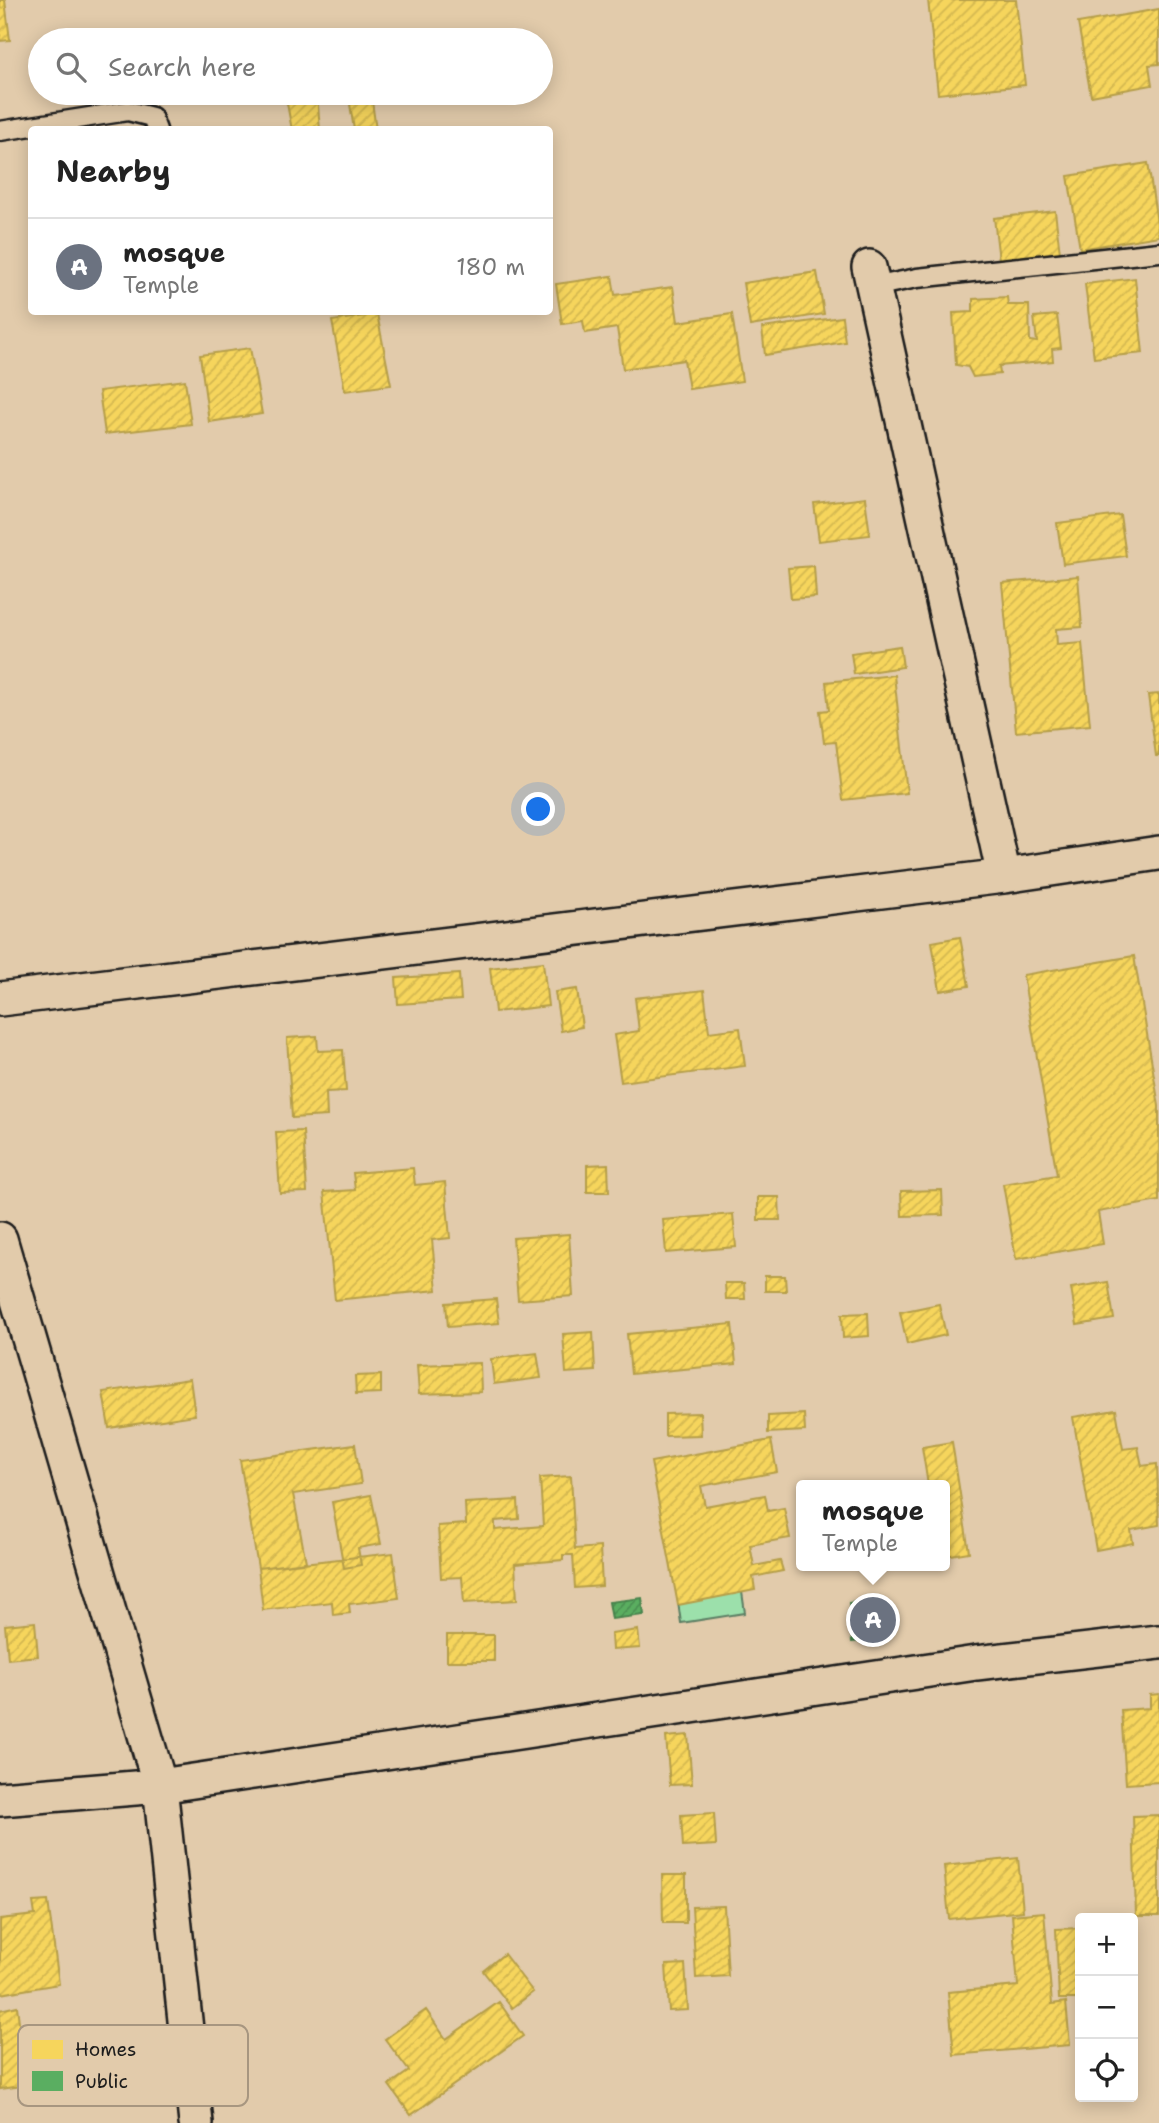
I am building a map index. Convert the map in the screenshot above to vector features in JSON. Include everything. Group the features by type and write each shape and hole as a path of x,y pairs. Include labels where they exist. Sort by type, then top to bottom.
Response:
{"street":[{"path":"871,277 1004,876"},
{"path":"0,999 1004,876 1159,853"},
{"path":"0,1239 160,1786 186,2025"},
{"path":"0,1799 160,1786 976,1663 1159,1642"}],"lane":[{"path":"32,126 128,111 152,117 155,126"},
{"path":"0,131 28,127"},
{"path":"871,277 917,278 1159,252"}],"green space":[{"path":"741,1585 745,1613 681,1623 677,1595"}],"building: Homes":[{"path":"0,0 5,0 10,40 0,41"},
{"path":"928,0 1016,0 1025,85 938,94"},
{"path":"1159,9 1159,64 1149,65 1152,85 1091,96 1078,23"},
{"path":"287,105 318,105 320,126 291,126"},
{"path":"350,105 373,105 375,126 353,126"},
{"path":"1148,163 1159,236 1080,249 1068,176"},
{"path":"1055,211 1060,253 999,260 994,218"},
{"path":"817,272 824,314 750,326 743,283"},
{"path":"612,276 615,295 673,287 678,322 732,314 742,381 689,389 684,360 623,369 617,328 585,333 583,321 562,324 556,284"},
{"path":"1135,278 1143,353 1094,358 1085,284"},
{"path":"1007,297 1008,305 1029,305 1030,341 1037,342 1034,317 1057,315 1061,348 1052,349 1053,361 999,366 1000,374 973,377 968,367 956,365 953,313 973,312 973,299"},
{"path":"377,315 391,385 345,391 332,321"},
{"path":"842,317 845,342 765,355 762,328"},
{"path":"250,348 262,414 209,422 200,355"},
{"path":"185,380 191,424 105,434 99,391"},
{"path":"865,498 870,535 819,541 814,504"},
{"path":"1120,515 1126,556 1063,564 1057,523"},
{"path":"814,566 816,597 791,599 788,568"},
{"path":"1078,576 1082,627 1056,629 1057,645 1082,643 1090,725 1016,732 1002,583"},
{"path":"900,646 903,667 854,674 851,653"},
{"path":"894,675 907,793 843,800 836,742 824,743 820,711 829,710 826,682"},
{"path":"1159,694 1159,756 1156,756 1148,695"},
{"path":"960,937 969,986 940,991 932,942"},
{"path":"1134,956 1159,1106 1159,1201 1098,1212 1103,1244 1016,1259 1003,1184 1057,1175 1023,975"},
{"path":"543,962 548,1006 495,1012 490,968"},
{"path":"459,974 461,1000 398,1004 396,978"},
{"path":"577,989 582,1027 561,1031 555,992"},
{"path":"704,990 709,1032 740,1028 745,1066 621,1082 614,1035 639,1031 635,998"},
{"path":"317,1036 318,1051 343,1050 346,1091 326,1092 327,1116 292,1118 287,1038"},
{"path":"303,1131 307,1192 280,1193 276,1132"},
{"path":"608,1164 609,1192 587,1192 587,1165"},
{"path":"413,1168 415,1185 445,1182 450,1238 432,1240 437,1290 335,1300 324,1192 355,1190 353,1173"},
{"path":"942,1190 943,1215 902,1216 901,1191"},
{"path":"758,1197 779,1197 780,1220 758,1220"},
{"path":"733,1214 736,1247 666,1253 663,1220"},
{"path":"569,1234 573,1296 518,1300 513,1238"},
{"path":"765,1276 785,1276 786,1291 765,1291"},
{"path":"1108,1282 1114,1319 1077,1325 1071,1288"},
{"path":"725,1283 744,1283 745,1299 726,1299"},
{"path":"496,1299 499,1323 448,1327 446,1303"},
{"path":"939,1304 946,1335 907,1344 900,1312"},
{"path":"868,1313 869,1336 843,1338 842,1314"},
{"path":"732,1324 736,1364 631,1374 627,1334"},
{"path":"593,1332 595,1371 566,1373 563,1334"},
{"path":"537,1353 541,1378 494,1384 491,1359"},
{"path":"480,1363 481,1392 419,1394 417,1365"},
{"path":"381,1375 381,1393 356,1394 355,1376"},
{"path":"190,1379 195,1415 109,1428 103,1392"},
{"path":"1116,1410 1123,1449 1138,1447 1142,1466 1157,1464 1159,1525 1131,1530 1133,1543 1096,1550 1073,1417"},
{"path":"700,1413 701,1435 665,1436 665,1414"},
{"path":"804,1414 805,1431 768,1433 768,1416"},
{"path":"771,1440 777,1472 701,1486 705,1506 765,1495 768,1511 784,1508 790,1538 750,1545 754,1566 780,1561 783,1571 753,1577 755,1590 678,1605 651,1462"},
{"path":"952,1442 969,1552 950,1555 950,1480 927,1480 922,1447"},
{"path":"355,1444 361,1484 293,1494 306,1562 258,1568 240,1460"},
{"path":"571,1476 575,1549 600,1547 602,1586 575,1588 573,1555 563,1555 563,1560 515,1564 517,1600 464,1603 462,1577 441,1578 438,1526 466,1524 465,1503 518,1500 519,1519 495,1521 495,1530 543,1526 540,1478"},
{"path":"371,1495 381,1544 358,1548 361,1565 344,1568 332,1502"},
{"path":"393,1553 399,1598 349,1604 350,1613 333,1615 332,1602 263,1610 258,1568"},
{"path":"35,1622 38,1656 8,1659 5,1625"},
{"path":"638,1630 640,1648 612,1650 611,1634"},
{"path":"447,1635 494,1635 494,1661 447,1661"},
{"path":"1159,1694 1159,1782 1126,1784 1121,1710 1150,1708 1150,1695"},
{"path":"688,1735 692,1784 670,1785 666,1737"},
{"path":"714,1813 716,1845 683,1847 681,1815"},
{"path":"1159,1815 1159,1916 1138,1916 1136,1913 1133,1816"},
{"path":"1018,1858 1023,1911 949,1919 944,1866"},
{"path":"662,1875 686,1875 686,1923 663,1923"},
{"path":"48,1901 59,1984 0,1994 0,1919 35,1915 33,1902"},
{"path":"724,1906 728,1976 696,1978 692,1907"},
{"path":"1044,1912 1052,2004 1066,2002 1070,2045 954,2055 948,1992 1018,1986 1012,1915"},
{"path":"1075,1928 1075,1999 1059,1999 1056,1929"},
{"path":"504,1954 533,1992 512,2008 483,1971"},
{"path":"685,1964 688,2010 669,2011 666,1965"},
{"path":"499,2002 523,2036 411,2115 389,2085 409,2071 385,2039 426,2010 446,2039"},
{"path":"17,2006 19,2025 18,2087 0,2089 0,2010"}],"building: Public":[{"path":"642,1598 644,1615 612,1619 609,1602"},
{"path":"879,1600 880,1614 894,1613 895,1625 882,1626 883,1639 852,1642 849,1603"}],"place":[{"name":"mosque","path":"873,1620"}]}
